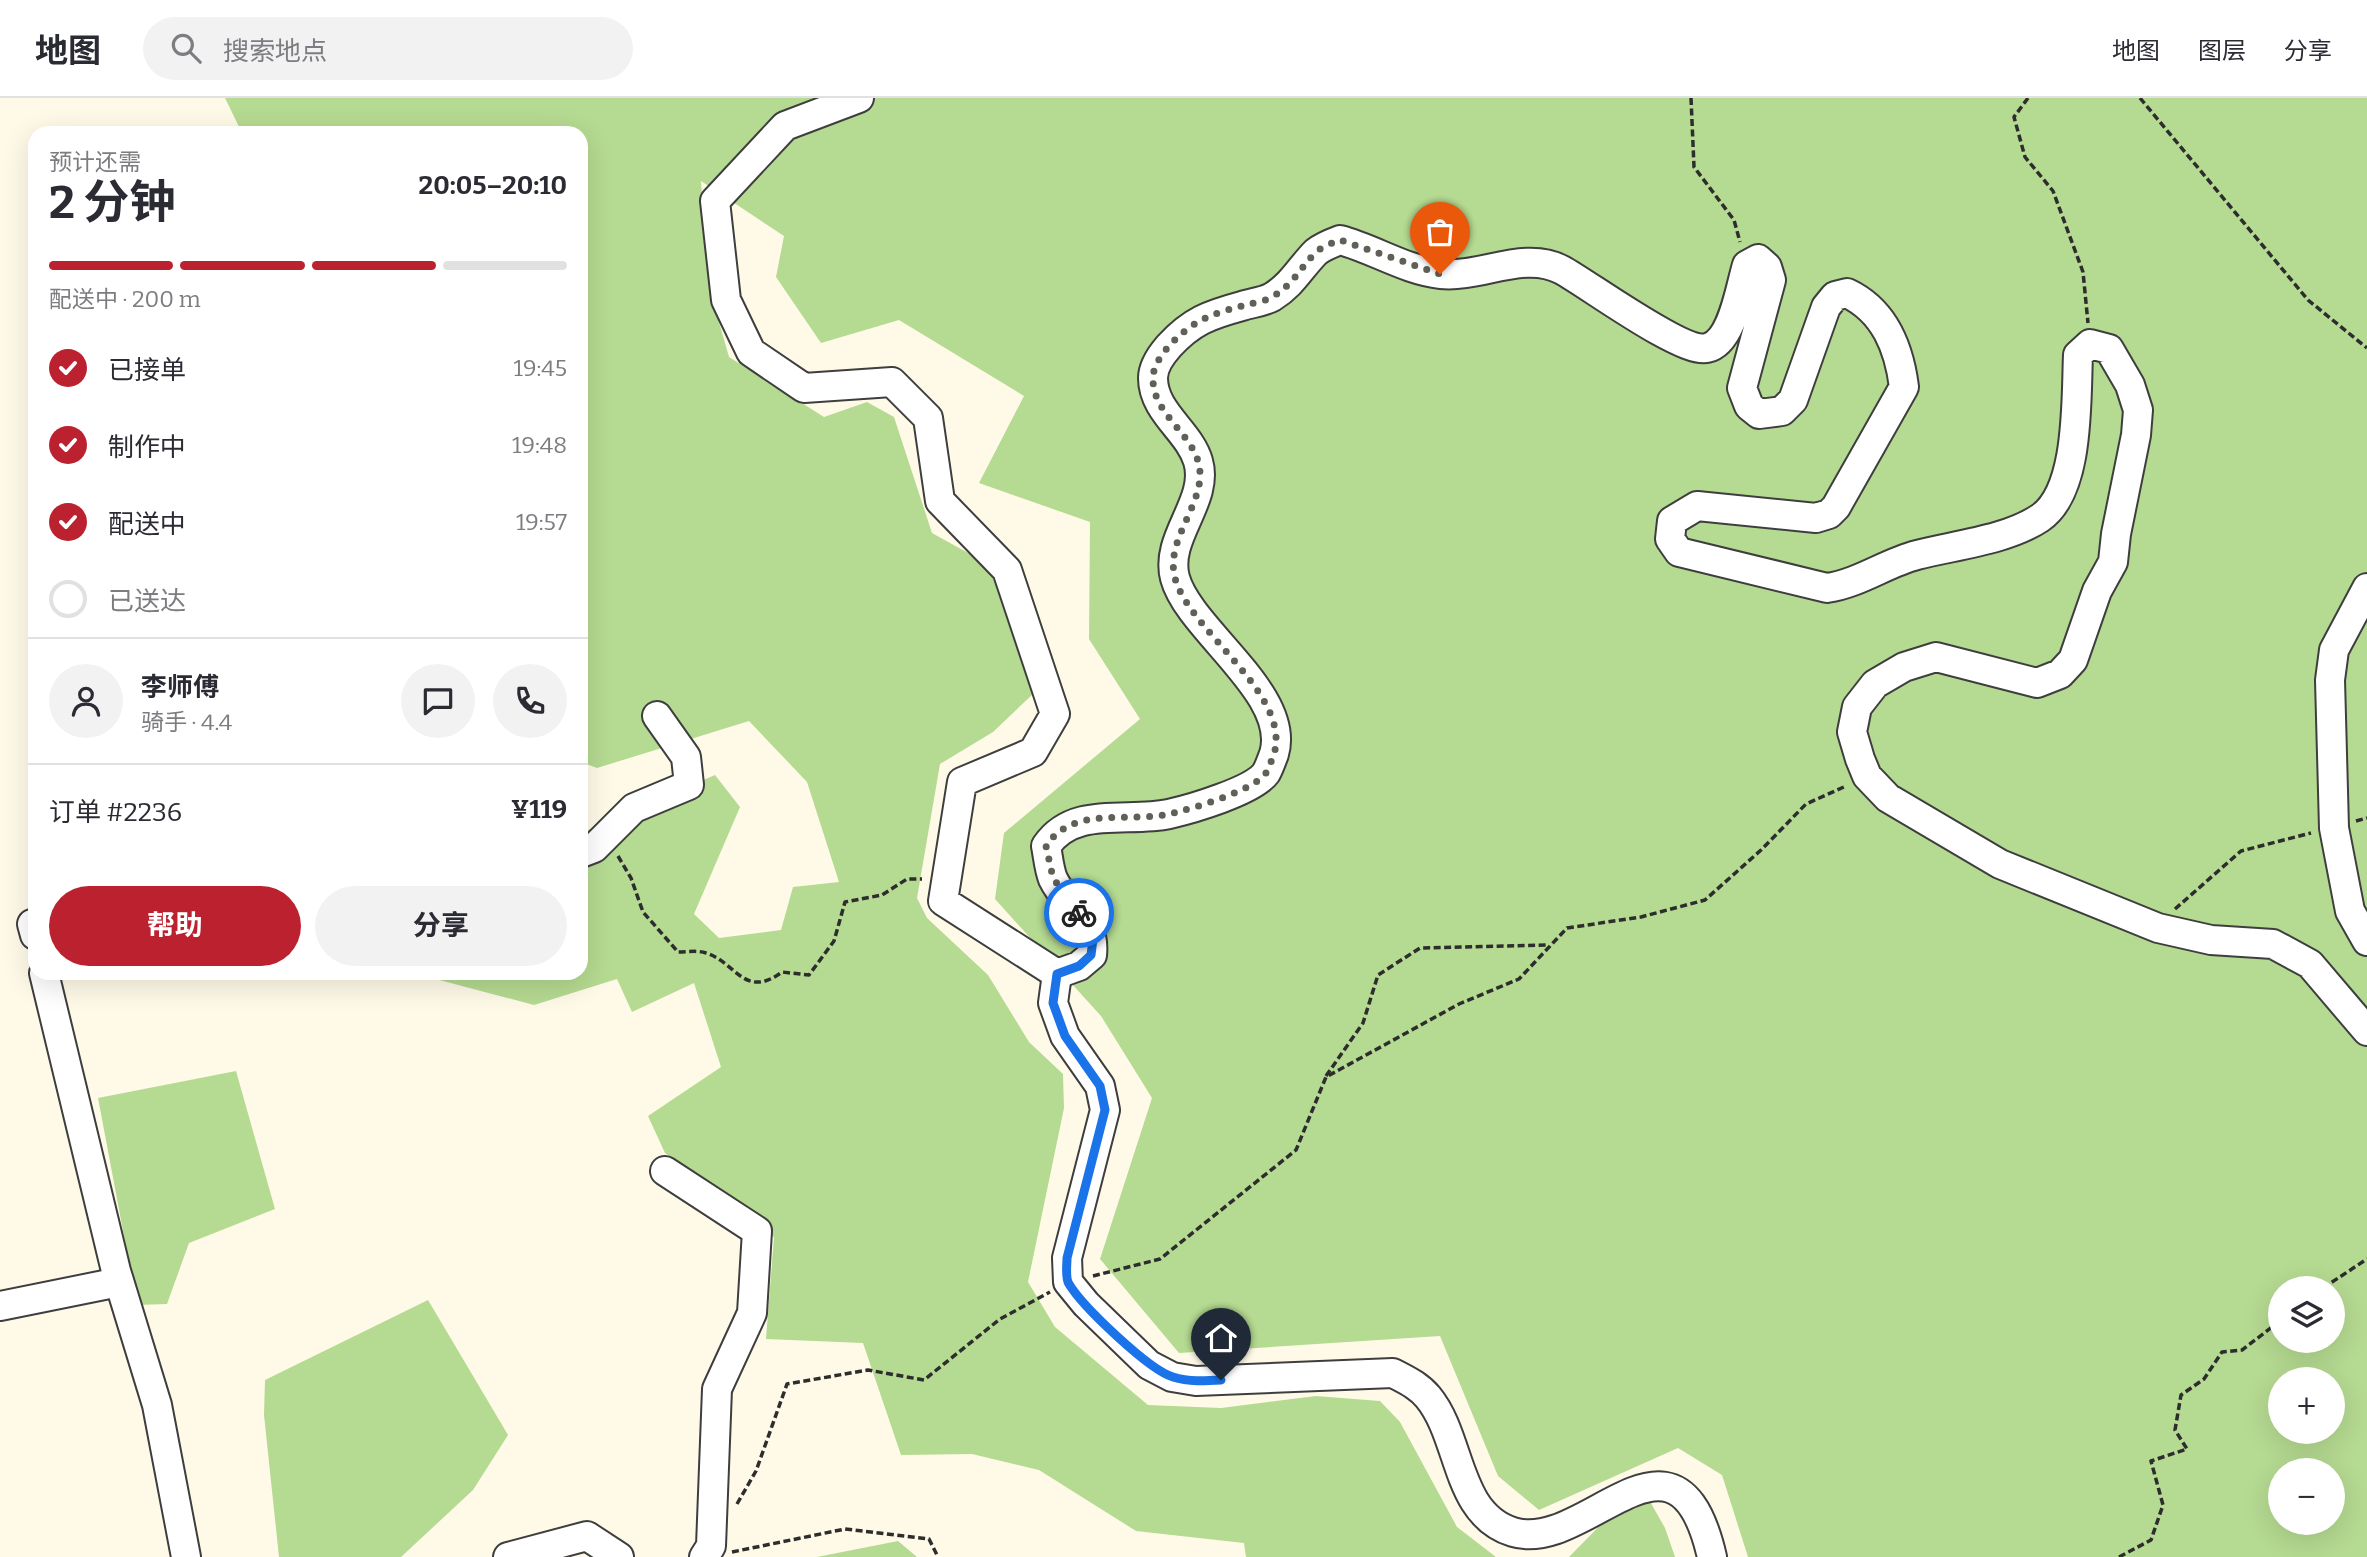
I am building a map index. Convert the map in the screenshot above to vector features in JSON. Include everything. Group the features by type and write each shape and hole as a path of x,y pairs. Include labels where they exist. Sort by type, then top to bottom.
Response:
{"street":[{"path":"859,98 785,126 715,201 726,299 751,352 804,388 892,382 928,418 940,501 1007,570 1055,713 1033,751 962,782 943,901 1057,974"},
{"path":"1057,974 1079,966 1091,955 1093,939 1086,923 1053,878 1046,846 1055,833 1095,818 1168,814 1247,788 1266,774 1275,751 1274,727 1263,698 1189,603 1175,578 1175,546 1200,482 1198,460 1157,399 1152,377 1160,356 1188,326 1222,311 1270,299 1296,279 1317,251 1340,240 1440,274 1466,273 1533,262 1560,269 1640,321 1699,348 1717,344 1729,329 1747,264 1758,259 1767,267 1771,280 1742,388 1749,406 1759,414 1782,411 1793,400 1826,307 1835,296 1847,293 1860,299 1888,329 1902,370 1904,387 1897,404 1829,514 1816,518 1697,506 1681,512 1672,522 1670,539 1679,552 1827,588 1850,584 1911,556 2003,533 2039,519 2055,505 2073,444 2078,355 2090,344 2109,349 2130,385 2138,410 2113,562 2097,590 2073,660 2060,674 2037,683 1936,657 1904,667 1875,684 1857,707 1852,732 1867,776 1888,798 2000,864 2158,928 2211,940 2273,944 2311,964 2367,1031"},
{"path":"2367,588 2334,650 2330,680 2334,828 2350,911 2367,941"},
{"path":"588,850 594,848 634,808 689,785 686,757 657,716"},
{"path":"1057,974 1053,1003 1065,1036 1100,1086 1105,1110 1067,1258 1068,1282 1086,1304 1149,1364 1172,1377 1196,1381 1393,1373 1414,1383 1429,1398 1441,1420 1473,1500 1491,1521 1515,1533 1556,1530 1632,1491 1648,1487 1666,1489 1681,1494 1695,1507 1712,1557"},
{"path":"46,980 119,1282 156,1405 186,1557"},
{"path":"665,1171 757,1231 751,1313 718,1389 708,1551"},
{"path":"0,1306 119,1282"},
{"path":"508,1557 587,1536 619,1557"}],"path":[{"path":"1691,98 1694,167 1734,220 1747,264"},
{"path":"2028,98 2014,117 2025,157 2053,191 2083,272 2090,344"},
{"path":"2140,98 2308,300 2367,348"},
{"path":"1326,1077 1459,1004 1518,979 1567,928 1641,917 1705,900 1761,850 1806,804 1867,776"},
{"path":"2158,928 2191,892 2241,851 2367,818"},
{"path":"605,837 631,878 643,912 678,952 706,953 747,982 770,981 782,972 809,975 834,941 845,902 882,895 907,879 947,879"},
{"path":"730,1514 756,1471 787,1384 868,1370 923,1380 1000,1318 1068,1282 1160,1259 1296,1150 1326,1077 1363,1023 1378,975 1420,948 1551,945"},
{"path":"2341,1276 2367,1259"},
{"path":"2119,1557 2151,1540 2163,1506 2151,1461 2187,1449 2175,1430 2181,1395 2204,1379 2222,1352 2242,1350 2268,1330"},
{"path":"708,1551 733,1553 845,1530 929,1539 938,1557"}],"green space":[{"path":"225,98 2367,98 2367,1557 1748,1557 1722,1475 1678,1448 1539,1510 1498,1476 1440,1336 1179,1353 1100,1259 1152,1098 1101,1016 995,899 1004,833 1140,719 1089,639 1090,522 979,483 1024,396 899,320 821,343 776,277 784,236 701,181 709,287 729,357 824,417 867,402 894,417 932,533 988,564 1020,635 1034,693 993,732 940,764 917,898 927,918 988,975 1029,1042 1063,1074 1064,1108 1028,1282 1055,1327 1148,1405 1221,1408 1316,1396 1380,1401 1400,1422 1457,1527 1496,1557 1246,1557 1244,1543 1136,1531 1039,1470 972,1454 901,1455 863,1343 766,1339 774,1237 665,1153 648,1116 721,1067 694,983 632,1012 617,979 534,1005 439,980 588,980 588,830 715,775 740,807 694,914 719,938 781,930 793,887 839,882 807,782 749,721 597,768 588,765 588,126 239,126"},
{"path":"236,1071 275,1209 189,1243 167,1304 137,1305 98,1098"},
{"path":"428,1300 508,1435 473,1490 401,1557 279,1557 264,1415 265,1380"},
{"path":"1648,1498 1665,1528 1675,1557 1569,1557 1618,1507"},
{"path":"898,1541 917,1557 817,1557"}],"way so far":[{"path":"1079,913 1053,878 1046,846 1055,833 1070,825 1095,818 1168,814 1247,788 1266,774 1275,751 1274,727 1263,698 1189,603 1175,578 1175,546 1200,482 1198,460 1157,399 1152,377 1160,356 1188,326 1222,311 1270,299 1296,279 1317,251 1340,240 1365,246 1392,260 1440,274"}],"route":[{"path":"1079,913 1093,939 1091,955 1079,966 1057,974 1053,1003 1065,1036 1100,1086 1105,1110 1090,1178 1067,1258 1068,1282 1086,1304 1149,1364 1172,1377 1196,1381 1221,1380"}]}
